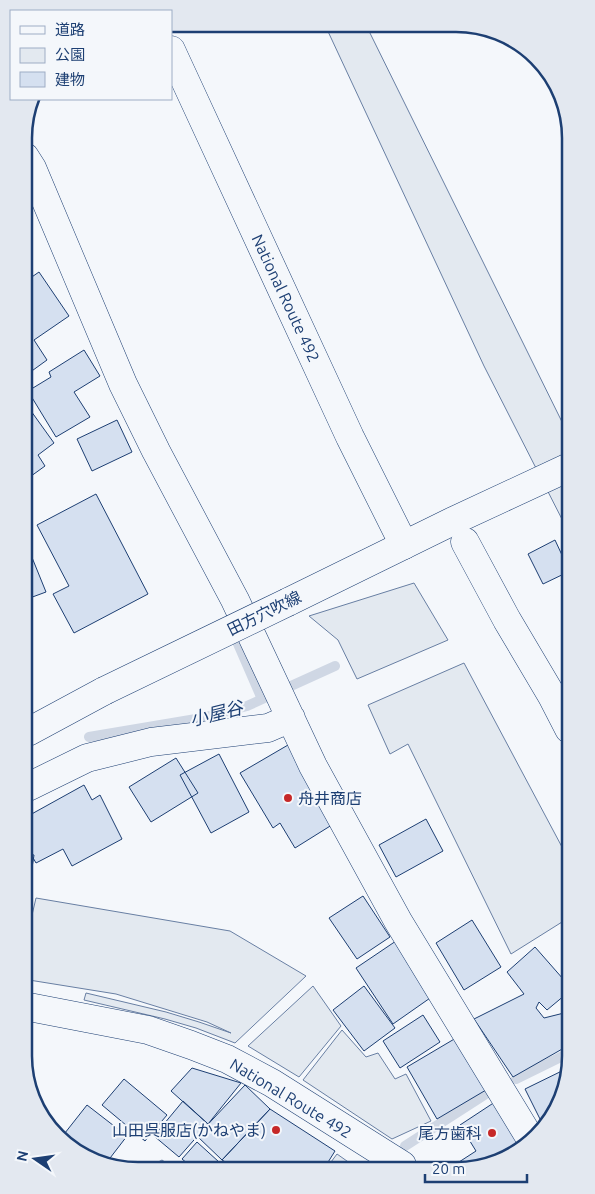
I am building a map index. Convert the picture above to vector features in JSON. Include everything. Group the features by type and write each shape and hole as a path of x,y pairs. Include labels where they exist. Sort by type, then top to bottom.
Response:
{"main road":[{"name":"National Route 492","path":"172,52 346,428 404,544"},
{"path":"33,170 123,384 156,451 235,600 313,766 398,921 527,1134"},
{"name":"田方穴吹線","path":"32,730 104,690 404,544 562,470"},
{"path":"465,542 562,715"},
{"path":"32,785 87,758 151,742 268,728 289,714"},
{"name":"National Route 492","path":"32,1008 148,1030 227,1059 272,1082 396,1162"}],"green space":[{"path":"328,32 370,32 562,422 562,519 484,366"},
{"path":"414,583 448,640 357,679 338,640 309,616"},
{"path":"464,663 562,847 562,922 511,954 408,744 390,754 368,705"},
{"path":"36,898 230,931 306,976 235,1043 196,1028 165,1019 84,1000 86,993 166,1012 231,1033 207,1022 116,994 32,980 32,914"},
{"path":"313,986 341,1026 299,1077 248,1046"},
{"path":"342,1030 366,1057 378,1053 395,1079 406,1074 431,1121 392,1139 303,1080"},
{"path":"337,1154 348,1162 331,1162"}],"building":[{"path":"39,272 69,316 34,340 47,360 33,370 33,276"},
{"path":"84,350 100,376 74,392 90,417 56,437 33,399 33,388 51,377 49,372"},
{"path":"33,413 54,443 38,455 45,466 33,475"},
{"path":"117,420 132,452 92,471 77,439"},
{"path":"96,494 148,594 74,633 53,594 69,586 37,525"},
{"path":"555,540 562,555 562,575 543,584 528,554"},
{"path":"33,559 46,592 32,597"},
{"name":"舟井商店","path":"288,745 335,823 295,848 280,823 273,828 240,773"},
{"path":"219,754 249,812 211,833 180,775"},
{"path":"176,758 198,793 151,822 129,787"},
{"path":"84,785 92,800 100,795 122,839 72,866 63,849 36,863 32,856 32,814"},
{"path":"426,819 443,851 396,877 379,845"},
{"path":"363,896 390,937 357,959 329,918"},
{"path":"472,920 501,967 464,990 436,943"},
{"path":"396,941 433,996 393,1024 356,968"},
{"path":"535,947 562,978 562,998 547,1010 539,1002 536,1008 544,1018 562,1014 562,1049 513,1077 474,1019 524,994 507,972"},
{"path":"364,986 395,1028 364,1051 333,1010"},
{"path":"423,1015 440,1042 400,1068 383,1041"},
{"path":"456,1038 486,1090 437,1119 407,1067"},
{"path":"192,1068 241,1083 208,1124 171,1091"},
{"path":"561,1072 557,1090 541,1120 525,1089"},
{"path":"124,1079 167,1115 145,1141 102,1105"},
{"path":"245,1085 270,1109 222,1160 197,1136"},
{"name":"尾方歯科","path":"498,1100 523,1138 491,1156 460,1161 476,1151 460,1125"},
{"path":"183,1101 208,1124 179,1157 154,1136"},
{"path":"87,1105 127,1136 110,1158 92,1151 66,1132"},
{"name":"山田呉服店(かねやま)","path":"270,1109 335,1151 328,1162 226,1162 222,1160"},
{"path":"197,1142 219,1162 186,1162 182,1159"}],"waterway":[{"path":"232,630 262,699"},
{"name":"小屋谷","path":"89,737 202,718 247,706 335,666"},
{"path":"516,1079 562,1056"},
{"path":"405,1146 492,1090"}],"place":[{"name":"舟井商店","path":"288,798"},
{"name":"山田呉服店(かねやま)","path":"276,1130"},
{"name":"尾方歯科","path":"492,1133"}]}
